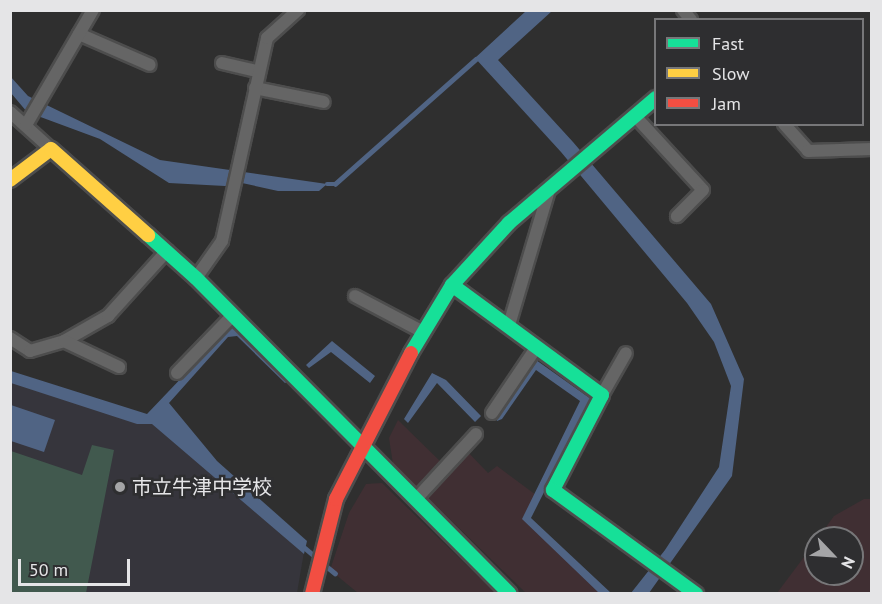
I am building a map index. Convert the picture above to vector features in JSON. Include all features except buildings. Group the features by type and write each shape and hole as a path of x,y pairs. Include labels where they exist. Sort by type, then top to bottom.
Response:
{"street":[{"path":"26,125 93,10"},
{"path":"196,278 222,241 236,166 267,38 298,10"},
{"path":"79,34 150,65"},
{"path":"222,63 258,71"},
{"path":"255,88 324,102"},
{"path":"312,594 320,550 336,499 421,332 452,285 483,248 654,100"},
{"path":"10,112 196,278 510,594"},
{"path":"635,116 703,190 678,216"},
{"path":"786,126 808,151 872,149"},
{"path":"10,180 51,149"},
{"path":"509,325 550,189"},
{"path":"10,338 30,351 64,341 108,316 167,251"},
{"path":"452,285 602,395"},
{"path":"355,296 421,332"},
{"path":"177,374 232,315"},
{"path":"64,341 119,367"},
{"path":"492,414 536,348"},
{"path":"626,353 553,490 696,594"},
{"path":"417,498 476,434"}],"shaded area":[{"name":"市立牛津中学校","path":"10,378 155,422 304,552 297,593 11,593"},
{"path":"398,420 447,468 465,449 488,473 497,466 536,495 528,518 602,593 526,593 393,464 389,438"},
{"path":"382,483 496,593 358,593 330,570 349,513 366,484"},
{"path":"864,499 871,499 871,593 777,593 804,557 804,586 864,586 864,526 827,526 834,516"}],"green space":[{"path":"92,445 114,450 86,593 11,593 11,451 82,475"}],"water":[{"path":"526,11 552,11 498,60 573,142 711,304 744,379 732,476 649,593 631,593 665,550 719,467 731,386 714,342 687,303 561,152 475,58"},
{"path":"10,76 28,96 160,160 327,184 319,191 278,191 242,183 225,186 169,183 100,139 27,112 11,93"},
{"path":"229,328 237,328 289,381 285,383 237,336 228,337 169,403 217,461 307,541 304,554 152,424 137,424 11,383 11,371 147,414"},
{"path":"332,341 375,376 370,383 331,352 309,368 306,365"},
{"path":"536,360 591,399 531,518 611,593 599,593 522,519 580,401 536,370 502,419 497,421 495,414"},
{"path":"432,373 446,380 481,416 475,422 437,383 408,423 404,419"},
{"path":"11,405 55,420 44,452 11,441"}],"waterway":[{"path":"327,184 335,184 476,59"},
{"path":"305,548 317,558"},
{"path":"325,565 335,573"}],"traffic: fast":[{"path":"411,353 452,285 509,223 654,100"},
{"path":"148,235 196,278 510,594"},
{"path":"452,285 602,395 553,490 696,594"}],"traffic: slow":[{"path":"10,180 51,149 148,235"}],"traffic: jam":[{"path":"312,594 336,499 411,353"}],"place":[{"name":"市立牛津中学校","path":"120,487"}]}
